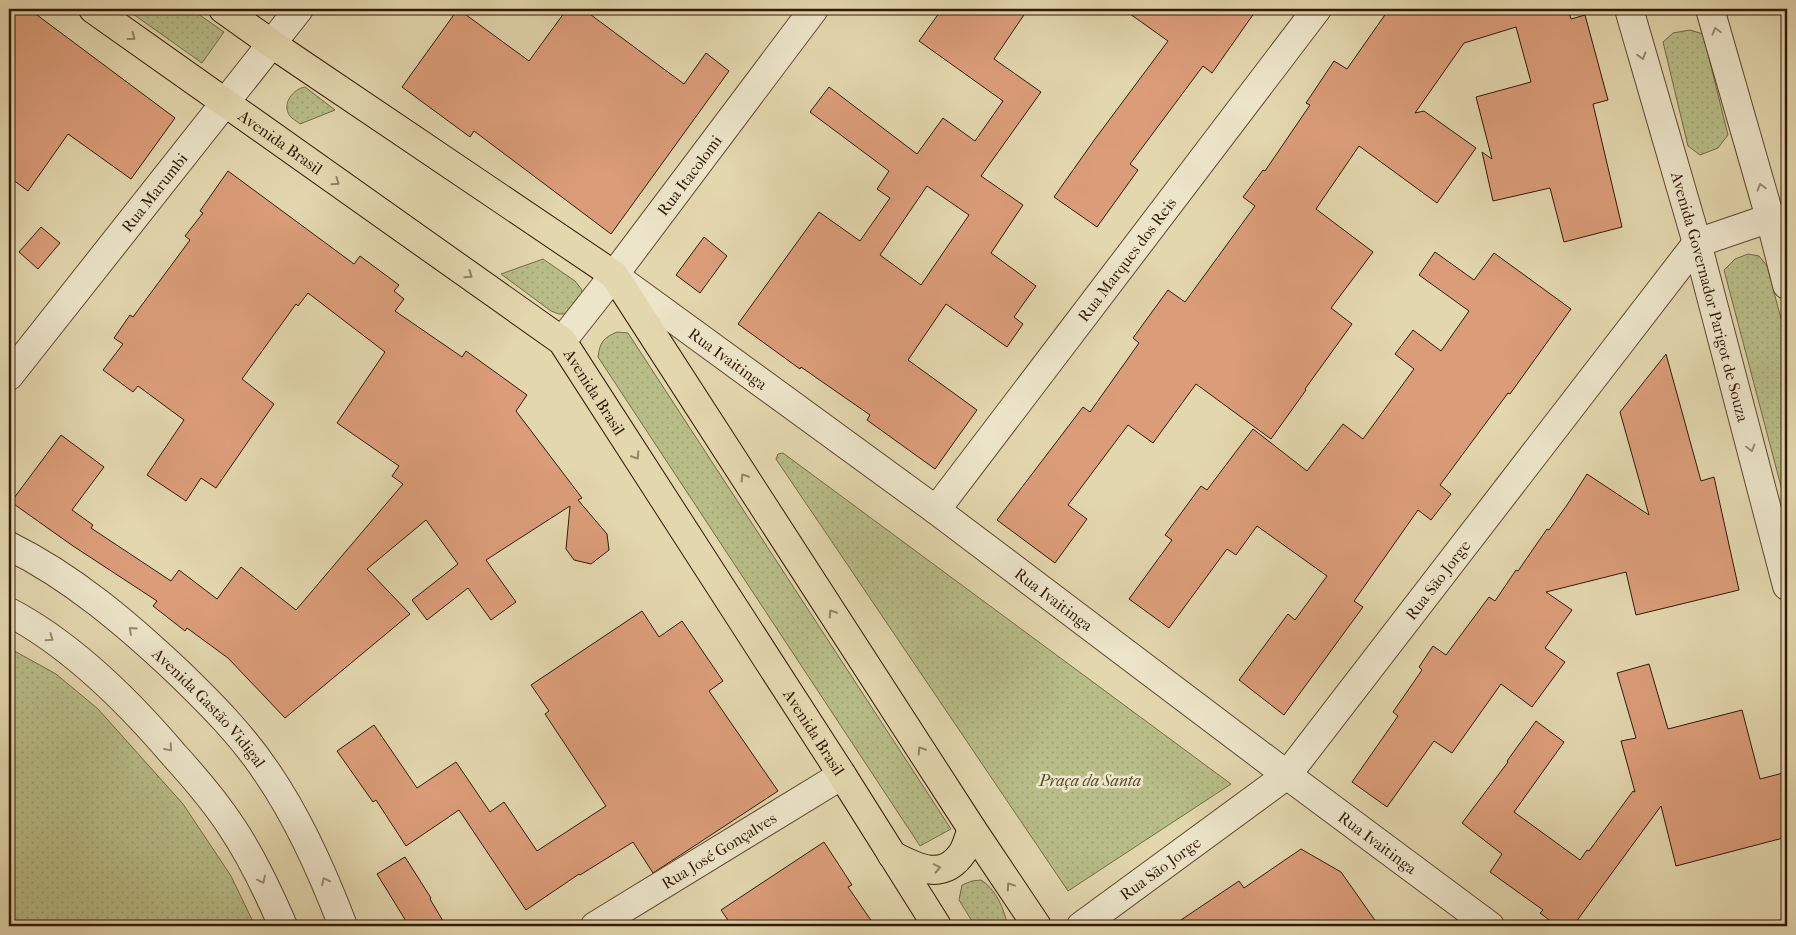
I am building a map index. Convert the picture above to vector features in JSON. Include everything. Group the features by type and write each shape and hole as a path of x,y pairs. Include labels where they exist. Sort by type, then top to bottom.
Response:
{"main road":[{"name":"Avenida Brasil","path":"93,9 562,341 938,926"},
{"path":"223,9 614,275 972,829 1037,926"},
{"path":"892,855 921,869 936,870 952,864 963,851 972,829"}],"street":[{"name":"Rua Marumbi","path":"9,376 226,104 299,9"},
{"name":"Rua Itacolomi","path":"562,341 614,275 814,9"},
{"name":"Rua Marques dos Reis","path":"936,510 1318,9"},
{"name":"Avenida Governador Parigot de Souza","path":"1629,9 1696,243 1787,586"},
{"path":"1710,9 1770,218 1787,285"},
{"path":"1696,243 1770,218"},
{"name":"Rua São Jorge","path":"1081,926 1287,775 1696,243"},
{"name":"Rua Ivaitinga","path":"614,275 936,510 1490,926"},
{"name":"Avenida Gastão Vidigal","path":"9,546 39,561 120,620 195,688 236,731 268,774 301,831 343,926"},
{"path":"9,612 64,647 111,689 160,738 205,790 231,825 255,865 283,926"},
{"name":"Rua José Gonçalves","path":"595,926 842,775"}],"green space":[{"path":"126,9 191,9 224,32 202,63"},
{"path":"1690,30 1703,34 1728,135 1718,148 1700,155 1688,146 1663,42 1673,33"},
{"path":"305,87 335,110 300,124 292,118 287,107 288,102 296,91"},
{"path":"1748,254 1759,256 1767,266 1787,341 1787,509 1724,270 1735,259"},
{"path":"543,259 575,281 582,290 581,298 569,314 559,314 551,311 501,274"},
{"path":"617,332 628,333 951,829 920,846 598,357 603,341 608,336"},
{"name":"Praça da Santa","path":"783,453 1231,784 1068,891 776,459 778,454"},
{"path":"9,648 56,674 98,709 183,804 231,876 255,926 9,926"},
{"path":"981,880 990,887 1000,902 1006,919 1002,926 975,926 959,900 962,885"}],"building":[{"path":"9,9 29,9 175,118 131,179 68,134 28,191 9,177"},
{"path":"458,9 529,61 567,9 583,9 684,84 706,53 729,71 611,234 474,131 470,137 402,87"},
{"path":"942,9 1028,9 994,59 1041,92 981,176 1023,205 991,253 1036,286 1014,317 1023,324 1007,347 946,304 908,360 977,410 935,469 867,420 870,415 801,367 800,369 738,324 819,212 860,241 890,198 877,189 889,171 810,112 829,87 917,154 943,118 975,141 1003,101 919,41","holes":["927,186 969,215 921,285 880,255"]},
{"path":"1123,9 1257,9 1212,73 1203,66 1130,164 1138,170 1097,227 1054,197 1168,41"},
{"path":"1389,9 1568,9 1571,19 1585,15 1608,100 1593,104 1622,227 1564,242 1550,188 1493,201 1482,152 1492,159 1476,97 1531,82 1516,27 1464,43 1415,113 1424,111 1476,148 1437,203 1359,146 1316,209 1373,252 1331,308 1352,324 1271,439 1196,384 1153,443 1128,425 1068,505 1087,519 1055,563 997,520 1083,407 1090,412 1139,343 1133,338 1168,290 1185,302 1255,206 1243,197 1263,170 1265,171 1310,105 1306,103 1334,61 1347,69"},
{"path":"228,171 354,264 360,256 399,285 394,291 404,299 395,311 462,357 466,351 527,395 516,411 582,498 578,500 607,534 609,550 591,564 574,560 566,549 570,506 486,560 516,602 491,620 468,588 427,620 412,600 458,564 426,520 367,569 410,614 285,718 228,658 187,628 185,631 153,606 157,601 73,546 11,502 61,435 104,467 72,510 93,525 91,528 171,581 179,570 217,599 241,567 296,610 403,484 392,476 399,466 337,423 385,352 308,293 298,306 296,304 242,379 274,404 216,488 201,478 186,501 147,475 184,420 138,386 133,392 103,370 123,344 114,338 130,315 133,317 190,240 185,236 203,213 200,211"},
{"path":"41,227 60,243 38,269 19,252"},
{"path":"704,237 727,256 700,293 676,275"},
{"path":"1435,252 1474,280 1494,253 1571,309 1510,394 1508,393 1440,485 1451,494 1431,520 1418,510 1354,601 1363,607 1284,715 1239,680 1288,614 1295,620 1327,576 1257,526 1236,555 1227,549 1169,628 1129,599 1172,540 1165,535 1201,486 1207,490 1253,429 1307,471 1343,424 1363,439 1414,369 1395,354 1413,330 1441,351 1469,311 1419,275"},
{"path":"1666,354 1701,481 1714,477 1739,590 1636,615 1626,572 1546,592 1572,610 1545,648 1565,662 1532,707 1501,684 1452,753 1434,741 1387,807 1352,782 1398,716 1393,712 1422,670 1419,667 1433,646 1446,655 1489,597 1495,601 1547,529 1549,530 1587,474 1649,515 1620,412"},
{"path":"642,611 659,637 682,621 723,681 709,691 778,791 653,873 633,842 579,874 526,910 459,810 406,846 376,800 373,802 337,751 374,725 417,788 456,762 490,812 504,802 537,851 606,806 545,714 549,711 531,685"},
{"path":"1649,664 1668,729 1742,710 1760,779 1787,772 1787,837 1676,866 1661,806 1573,926 1557,926 1540,913 1543,910 1490,872 1502,854 1462,823 1536,721 1564,742 1514,812 1580,860 1587,850 1589,851 1633,791 1635,792 1621,741 1636,738 1617,673"},
{"path":"824,842 852,885 848,887 875,926 732,926 721,910"},
{"path":"1301,849 1341,872 1379,926 1172,926 1239,881 1244,888"},
{"path":"405,857 446,926 409,926 377,874"}]}
